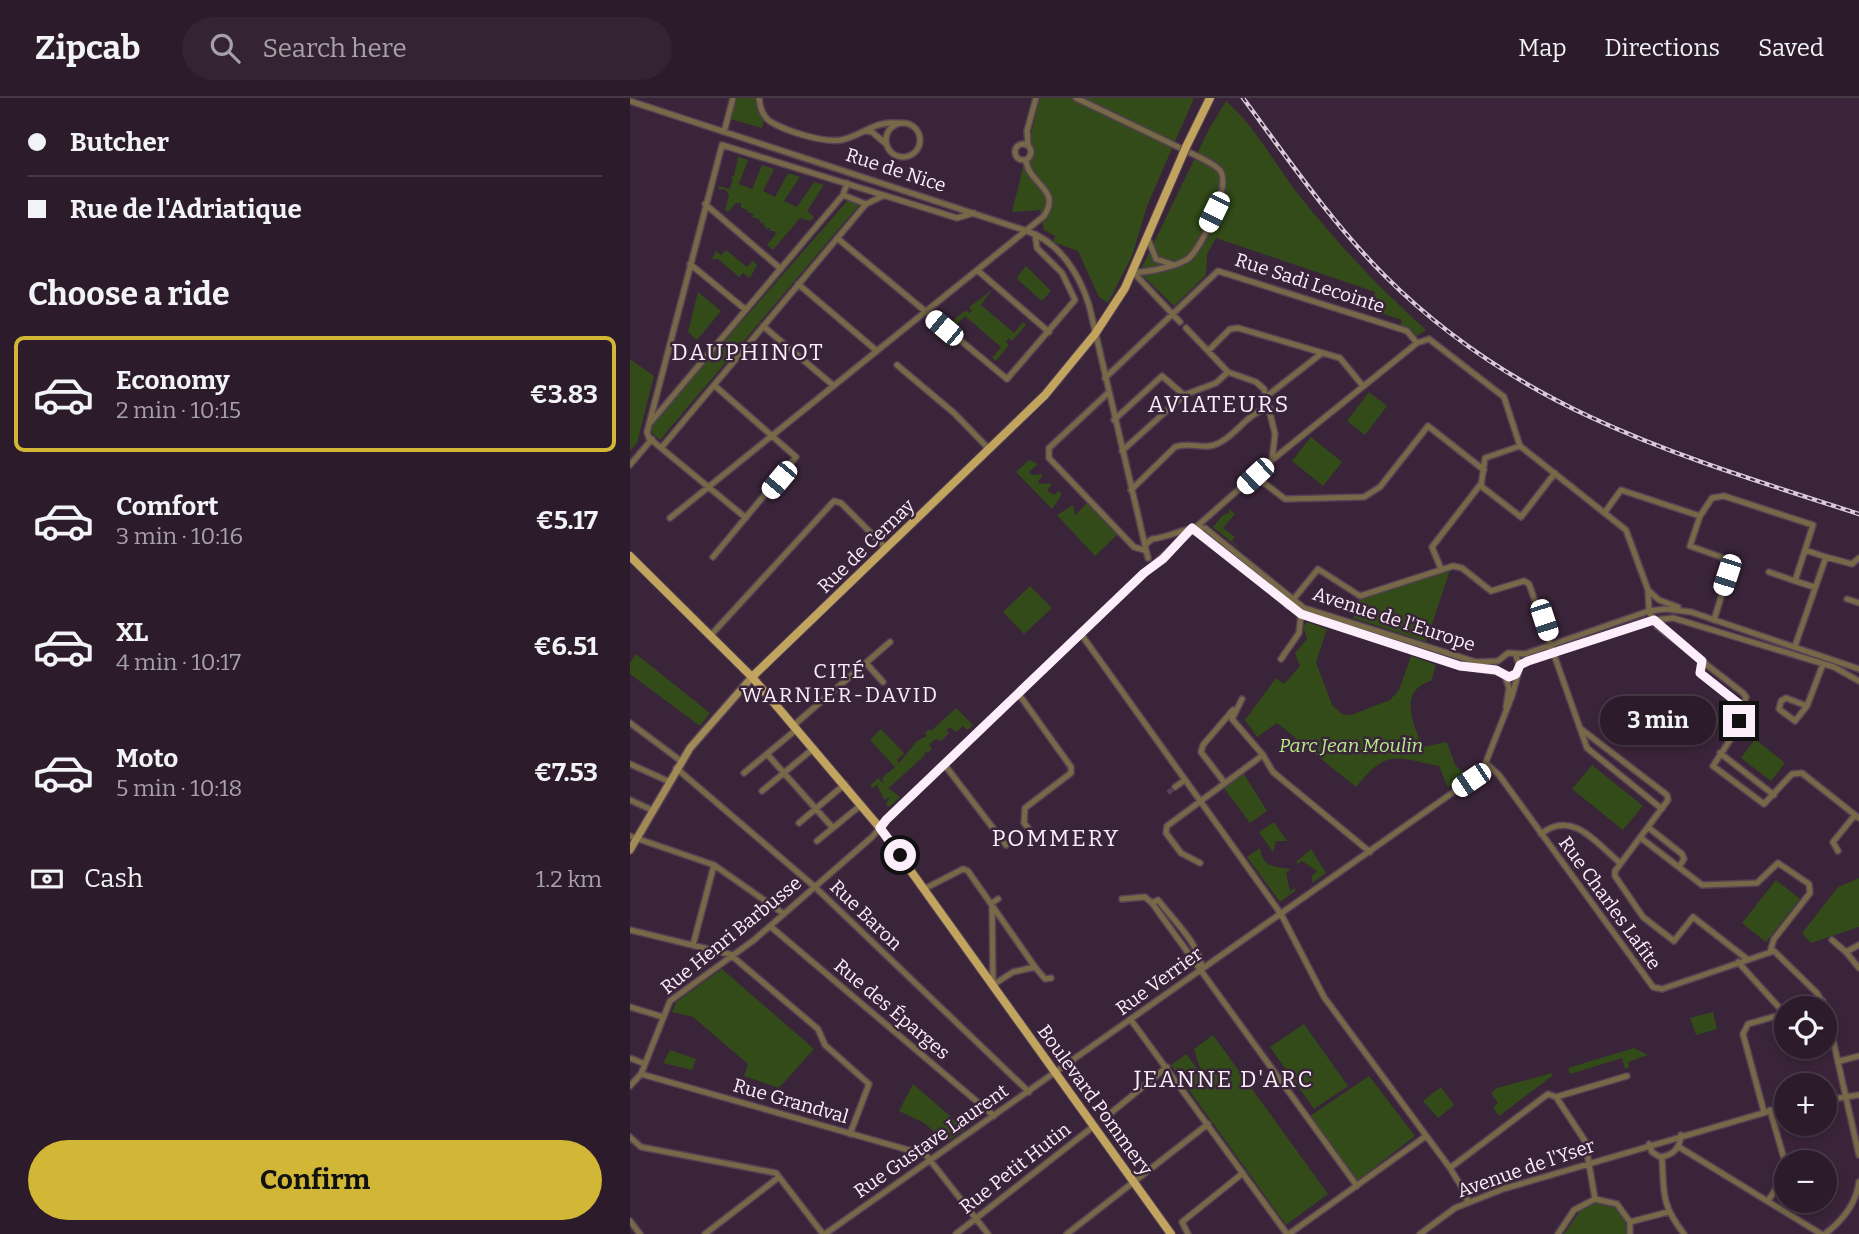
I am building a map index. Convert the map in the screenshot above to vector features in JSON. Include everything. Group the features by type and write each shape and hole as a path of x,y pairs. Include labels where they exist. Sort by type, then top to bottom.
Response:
{"main road":[{"name":"Rue de Cernay","path":"630,849 633,837 678,765 717,714 752,677 1045,395 1095,334 1133,272 1210,98"},
{"name":"Boulevard Pommery","path":"630,556 752,677 880,828 1168,1233"}],"street":[{"path":"724,132 733,98"},
{"name":"Rue de Nice","path":"759,98 761,111 769,121 837,141 888,122 898,123"},
{"path":"1026,160 1031,155 1027,131 1036,98"},
{"path":"1076,98 1199,157 1217,167 1222,174 1223,194 1197,247 1181,263 1133,272"},
{"name":"Rue de Nice","path":"630,101 1027,230 1062,255 1080,281 1089,305 1145,548"},
{"path":"898,123 915,127 921,139 918,148 911,155 901,156 887,146 888,132 898,123"},
{"name":"Rue de Nice","path":"864,131 881,138 887,146"},
{"path":"746,518 650,438 648,425 720,149 725,145 744,150 957,218 974,212"},
{"path":"1026,160 1018,159 1015,152 1018,146 1028,146"},
{"path":"783,150 788,164"},
{"path":"670,518 1046,214 1050,200 1045,187 1029,173 1026,160"},
{"path":"648,425 843,195 847,183"},
{"path":"843,195 866,204"},
{"path":"662,447 866,204 884,196"},
{"path":"705,204 781,269"},
{"path":"837,238 1007,379 1075,300 1062,273 1037,248 1035,234"},
{"path":"1148,239 1156,258 1165,263 1181,263"},
{"path":"690,264 746,310"},
{"path":"977,270 1049,332"},
{"name":"Rue Sadi Lecointe","path":"1105,379 1215,272 1220,271 1407,331 1417,343"},
{"path":"1133,272 1180,322"},
{"path":"798,284 877,351"},
{"path":"763,326 834,386"},
{"path":"1186,328 1228,372 1256,382 1267,396 1275,435 1272,460"},
{"path":"1208,351 1230,329 1238,328 1340,358 1363,386"},
{"path":"1148,558 1158,562 1192,528 1216,512 1272,460 1417,343 1429,339 1504,397 1520,446 1626,530 1648,590 1649,611 1654,620 1743,693 1746,698 1734,734 1713,766 1759,802 1769,802 1797,771 1857,816 1833,842 1833,847 1839,851"},
{"path":"1267,396 1322,352"},
{"path":"897,365 954,413 989,450"},
{"path":"1122,451 1184,395 1216,383 1228,372"},
{"path":"1114,420 1162,376 1184,395"},
{"path":"713,557 795,461 795,453 714,385"},
{"path":"1108,392 1049,448 1049,457 1134,547 1145,548"},
{"path":"1131,490 1175,447 1183,444 1208,447 1221,443 1249,416 1270,408"},
{"path":"1255,476 1285,499 1364,497 1380,487 1428,426 1484,470"},
{"path":"630,465 650,438"},
{"path":"1441,569 1432,547 1480,484 1485,458 1520,446"},
{"path":"1480,484 1521,517 1555,473"},
{"path":"1605,512 1621,490 1625,490 1700,516"},
{"path":"1714,620 1732,561 1690,546 1700,516 1712,498 1724,496 1813,525 1795,581"},
{"path":"711,635 834,501 841,503 886,548"},
{"path":"1143,533 1152,539 1161,540 1183,528 1192,528"},
{"name":"Avenue de l'Europe","path":"1192,528 1205,528 1292,600 1315,613 1460,666 1502,674"},
{"name":"Avenue de l'Europe","path":"1192,528 1301,614 1466,660 1498,661"},
{"path":"1145,548 1152,539"},
{"path":"1161,540 1168,550"},
{"path":"1144,573 1148,558 1145,548"},
{"path":"1805,550 1852,564 1859,558"},
{"path":"1795,646 1826,556"},
{"name":"Rue Henri Barbusse","path":"630,1086 641,1074 671,1000 770,926 815,887 1158,562"},
{"path":"1288,606 1318,569 1360,596 1441,569 1462,568 1491,591 1524,581 1530,584 1591,752 1662,809"},
{"path":"1769,572 1814,587"},
{"path":"1648,590 1659,600 1691,612 1859,668 1853,676"},
{"path":"1847,599 1859,603"},
{"path":"1506,710 1509,688 1498,661 1506,654 1516,656 1649,611 1666,608 1691,612"},
{"path":"1281,659 1299,633 1301,614"},
{"path":"1520,665 1654,620 1685,619 1823,664 1859,681"},
{"path":"1081,634 1281,914 1324,997 1450,1168 1467,1196 1467,1202"},
{"path":"744,773 890,642"},
{"path":"1488,765 1520,665 1516,656"},
{"path":"1702,661 1700,673 1743,707"},
{"path":"866,663 883,682"},
{"path":"1807,706 1786,698 1781,701 1779,709 1795,721 1807,706 1823,664"},
{"path":"1502,674 1518,672"},
{"path":"1018,693 1071,767 1071,774 1025,808 1024,823 1029,829"},
{"path":"1224,782 1201,752 1203,745 1242,699"},
{"path":"1237,706 1232,719 1263,755 1273,772 1370,852"},
{"name":"Rue Baron","path":"630,723 815,887 1028,1092"},
{"path":"1581,729 1667,795 1668,800 1620,863 1615,876 1643,917 1674,941 1693,917 1747,959"},
{"path":"762,791 814,748"},
{"path":"1720,752 1774,795"},
{"path":"767,754 833,828"},
{"path":"1200,863 1181,853 1166,833 1167,826 1263,755"},
{"path":"630,764 668,782"},
{"path":"944,764 1006,845"},
{"name":"Rue Charles Lafite","path":"1488,765 1499,775 1653,987 1662,989 1770,952 1779,953 1818,996"},
{"name":"Rue Verrier","path":"1056,1073 1370,852 1488,765"},
{"path":"1175,787 1185,780"},
{"path":"799,823 845,784"},
{"path":"630,800 652,810"},
{"path":"817,841 860,805"},
{"path":"1541,834 1560,824 1572,825 1620,863"},
{"path":"1649,828 1682,854 1684,859 1679,867"},
{"path":"633,837 715,865 784,914"},
{"path":"1641,838 1702,886 1757,883 1778,863 1809,884 1810,893 1774,939 1770,952"},
{"path":"693,945 715,865"},
{"path":"924,889 963,869 968,871 995,902 1035,967 1045,979 1051,978"},
{"path":"1122,899 1145,897 1152,903 1357,1186"},
{"path":"993,985 995,902"},
{"name":"Rue des Éparges","path":"770,926 994,1116"},
{"path":"630,930 733,955 817,1028 825,1045 869,1084 850,1133"},
{"path":"1832,940 1859,968"},
{"path":"1846,952 1859,945"},
{"path":"1738,962 1774,1001"},
{"path":"993,985 1013,972 1035,967"},
{"path":"630,1007 663,1017"},
{"path":"1774,1017 1748,1024 1743,1034 1780,1150"},
{"path":"1131,1020 1288,1234 1426,1136"},
{"path":"1837,1050 1859,1156"},
{"path":"1840,1061 1859,1056"},
{"path":"630,1058 645,1064"},
{"path":"1106,1116 1167,1067"},
{"name":"Rue Gustave Laurent","path":"824,1234 1056,1073"},
{"name":"Rue Grandval","path":"641,1074 926,1155 930,1160"},
{"path":"1556,1097 1627,1076"},
{"path":"1450,1168 1548,1094 1556,1097 1585,1141 1595,1199"},
{"path":"1837,1098 1859,1095"},
{"name":"Avenue de l'Yser","path":"1420,1234 1467,1202 1588,1162 1774,1109"},
{"path":"1067,1234 1208,1124"},
{"name":"Rue Petit Hutin","path":"956,1234 1094,1126"},
{"path":"1679,1147 1681,1135"},
{"path":"630,1136 641,1147 776,1173 824,1234"},
{"path":"1649,1144 1652,1152 1662,1157"},
{"path":"1662,1157 1679,1147"},
{"path":"1679,1147 1823,1234 1839,1223 1852,1206 1859,1182"},
{"path":"1662,1157 1668,1212 1685,1234"},
{"path":"930,1160 988,1234"},
{"path":"1188,1234 1182,1222 1243,1173"},
{"path":"705,1234 779,1177"},
{"path":"1768,1201 1774,1191"},
{"path":"1558,1234 1574,1210 1595,1199 1617,1204 1630,1222 1630,1234"},
{"path":"1630,1222 1668,1212"},
{"path":"630,1221 640,1234"}],"green space":[{"path":"736,98 757,98 757,107 764,120 762,128 730,119"},
{"path":"1040,98 1194,98 1147,206 1132,256 1108,303 1099,297 1078,251 1053,242 1055,236 1044,230 1040,210 1012,212"},
{"path":"1226,101 1247,122 1298,194 1328,230 1375,281 1426,330 1417,336 1400,325 1402,320 1369,309 1375,292 1216,238 1207,254 1206,275 1174,306 1141,274 1141,269 1209,129"},
{"path":"738,157 748,160 739,184 752,189 762,165 774,169 763,191 775,197 788,173 800,177 784,201 797,207 814,182 824,185 807,211 814,217 810,221 800,218 773,250 767,245 776,234 774,231 769,231 771,228 766,229 763,222 761,224 759,219 752,217 754,214 741,208 741,203 736,203 728,212 725,210 729,195 726,190 718,189 719,186 730,189 733,178 730,177 734,176"},
{"path":"849,199 860,204 660,440 652,433 650,426"},
{"path":"726,250 747,267 753,261 757,265 750,278 743,273 739,277 718,259 712,259 716,251 721,255"},
{"path":"1026,266 1051,291 1042,301 1018,280 1017,277"},
{"path":"992,290 981,305 1014,333 1023,322 1026,325 1012,341 1009,338 1006,342 1009,345 996,361 992,358 1001,347 965,316 952,329 947,325 966,310 969,313 972,311 969,307"},
{"path":"698,292 721,311 697,340 688,332"},
{"path":"630,359 654,376 637,443 630,451"},
{"path":"1369,392 1387,406 1365,435 1347,421"},
{"path":"1311,437 1342,462 1323,486 1292,461"},
{"path":"1029,460 1038,464 1029,472 1032,475 1043,474 1038,482 1052,483 1047,491 1054,495 1059,491 1062,494 1052,509 1016,472"},
{"path":"1088,502 1119,533 1095,556 1057,515 1073,505 1075,515"},
{"path":"1229,509 1235,514 1223,528 1235,537 1232,541 1241,550 1213,527 1223,515 1229,513"},
{"path":"1450,570 1426,642 1353,618 1359,600"},
{"path":"1030,586 1052,608 1024,634 1003,612"},
{"name":"Parc Jean Moulin","path":"1307,622 1327,629 1316,662 1332,705 1342,714 1351,715 1390,700 1399,690 1411,656 1436,665 1431,681 1414,692 1411,700 1412,719 1422,747 1447,742 1455,765 1466,775 1448,788 1439,766 1392,759 1376,766 1356,787 1277,723 1257,737 1245,720 1276,678 1284,684 1300,666 1295,653 1307,639 1303,626"},
{"path":"636,654 710,713 700,726 630,674 630,663"},
{"path":"956,708 973,725 967,730 963,726 956,732 950,727 946,730 949,733 941,741 935,739 929,745 932,749 928,753 926,751 924,756 890,787 886,786 900,797 889,807 886,804 890,797 884,800 877,785 872,788 870,786 878,778 884,784 882,778 895,767 870,740 881,729 904,753 897,760 899,763 917,741 927,736 925,733 929,729 931,731"},
{"path":"1755,739 1785,763 1771,781 1741,758"},
{"path":"1592,765 1643,806 1623,830 1572,789"},
{"path":"1244,774 1267,811 1250,823 1224,788"},
{"path":"1274,822 1287,841 1276,841 1273,852 1259,832"},
{"path":"1260,848 1267,863 1291,869 1286,873 1290,891 1295,888 1295,891 1280,902 1247,857"},
{"path":"1311,849 1326,873 1312,883 1312,876 1317,871 1302,861 1298,864 1296,862"},
{"path":"1859,878 1859,927 1811,943 1802,933 1838,887"},
{"path":"1776,880 1800,899 1766,942 1742,923"},
{"path":"722,969 814,1049 779,1088 744,1076 748,1064 693,1017 672,1012 676,1002"},
{"path":"1713,1012 1717,1029 1696,1035 1690,1018"},
{"path":"1304,1024 1348,1086 1314,1109 1270,1047"},
{"path":"1213,1035 1328,1194 1286,1225 1171,1065 1186,1054 1202,1075 1194,1049"},
{"path":"1634,1048 1648,1055 1628,1062 1629,1068 1625,1069 1622,1058 1570,1074 1568,1068"},
{"path":"670,1050 696,1059 692,1070 663,1063"},
{"path":"1552,1073 1552,1076 1499,1116 1493,1108 1498,1103 1491,1093 1497,1088"},
{"path":"1369,1076 1415,1136 1357,1181 1310,1116"},
{"path":"913,1084 965,1129 946,1142 924,1123 899,1111"},
{"path":"1441,1087 1454,1105 1438,1118 1423,1101"},
{"path":"1594,1201 1607,1205 1622,1215 1626,1234 1564,1234 1582,1208"}],"tunnel":[{"path":"1168,793 1175,787"}],"railway":[{"path":"1243,98 1311,190 1365,255 1437,323 1492,363 1548,396 1607,425 1730,472 1859,514"}],"district":[{"name":"DAUPHINOT","path":"748,352"},
{"name":"AVIATEURS","path":"1219,404"},
{"name":"CITÉ WARNIER-DAVID","path":"840,683"},
{"name":"POMMERY","path":"1056,838"},
{"name":"JEANNE D'ARC","path":"1224,1079"}],"route":[{"path":"900,855 880,828 886,820 1144,573 1163,559 1168,550 1192,528 1301,614 1460,666 1475,670 1496,670 1509,677 1516,674 1520,665 1528,661 1654,620 1660,628 1702,661 1698,669 1700,673 1743,707 1739,721"}]}
